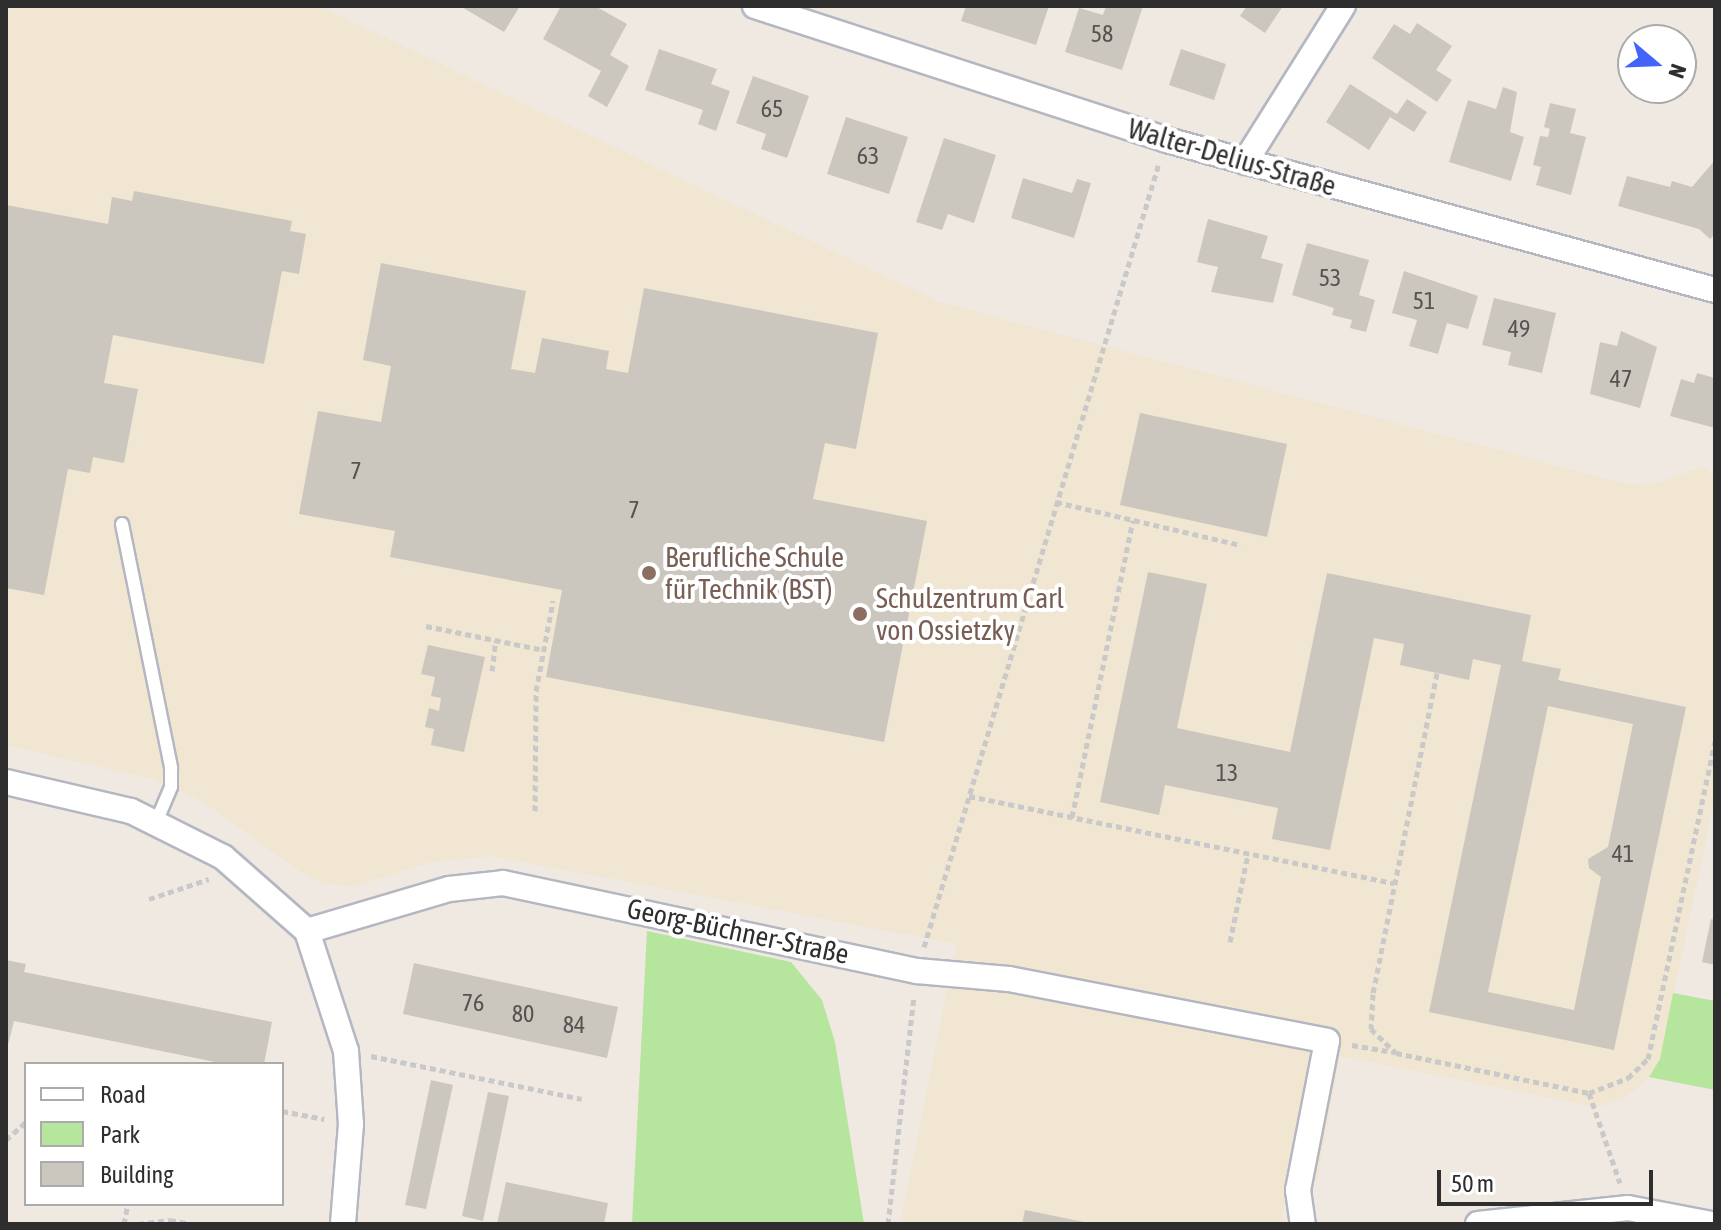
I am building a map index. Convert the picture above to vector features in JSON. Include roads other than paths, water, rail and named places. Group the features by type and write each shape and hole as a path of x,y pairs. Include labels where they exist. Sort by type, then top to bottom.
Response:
{"street":[{"name":"Walter-Delius-Straße","path":"755,6 1167,140 1715,290"},
{"path":"1245,162 1343,6"},
{"path":"6,782 131,811 156,823 237,870 307,931 346,1051 351,1124 343,1224"},
{"name":"Georg-Büchner-Straße","path":"307,931 449,889 503,883 917,971 1009,979 1327,1041 1298,1190 1303,1224"},
{"path":"1478,1224 1628,1208 1711,1224"}],"lane":[{"path":"122,524 171,768 171,787 156,823"}],"place":[{"name":"Berufliche Schule für Technik (BST)","path":"649,573"},
{"name":"Schulzentrum Carl von Ossietzky","path":"860,614"}]}
